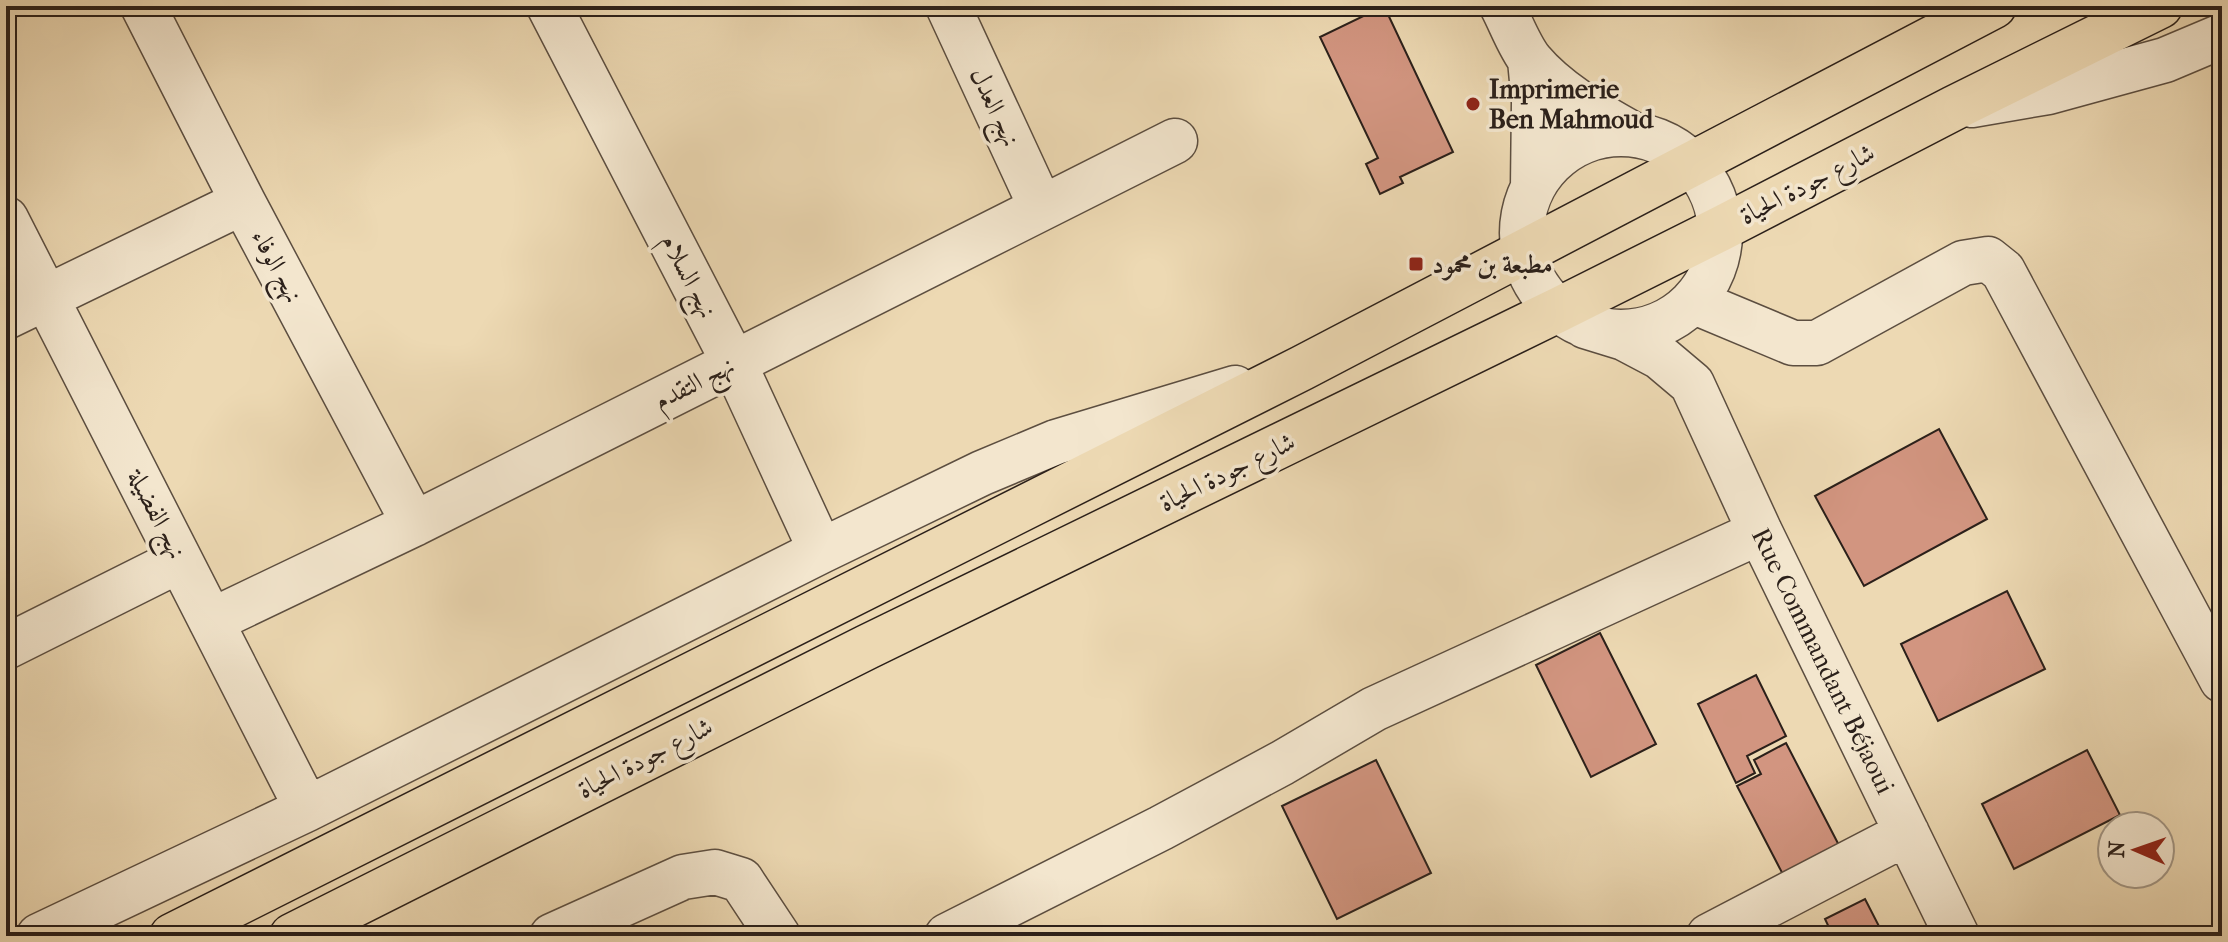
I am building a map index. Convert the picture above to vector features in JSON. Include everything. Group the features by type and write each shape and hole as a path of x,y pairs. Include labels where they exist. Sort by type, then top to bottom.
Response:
{"highway":[{"name":"شارع جودة الحياة","path":"172,936 1302,368 1956,20 1994,6"},
{"name":"شارع جودة الحياة","path":"292,936 853,654 1572,318 1712,267 1954,108 2160,6"}],"street":[{"name":"نهج الوفاء","path":"143,6 414,524"},
{"name":"نهج السلام","path":"549,6 734,363 821,551"},
{"name":"نهج العدل","path":"948,6 1041,207"},
{"path":"1502,6 1530,60 1561,88 1595,113 1632,134 1664,143 1692,162 1712,193 1712,267 1694,344 1692,384"},
{"path":"1954,108 2048,92 2165,60 2222,36"},
{"path":"1530,60 1534,102 1533,187"},
{"path":"1632,134 1602,134 1574,145 1550,163 1533,187 1522,218 1523,252 1536,284 1572,318 1624,338 1660,357 1692,384"},
{"name":"نهج التقدم","path":"211,621 414,524 1175,141"},
{"path":"6,317 243,202"},
{"name":"نهج الفضيلة","path":"6,219 307,809"},
{"path":"1712,267 1793,343 1817,343 1963,263 1988,259 2003,271 2222,680"},
{"path":"1572,318 1624,333 1662,324 1694,300 1712,267"},
{"path":"39,936 307,809 982,473 1056,442 1302,368"},
{"name":"Rue Commandant Béjaoui","path":"1692,384 1760,532 1957,936"},
{"path":"947,936 1161,828 1374,709 1760,532"},
{"path":"6,647 180,560"},
{"path":"1709,936 1907,833"},
{"path":"552,936 683,877 715,872 741,880 778,936"}],"building":[{"path":"1384,6 1453,152 1400,177 1403,183 1380,194 1366,164 1378,158 1320,37"},
{"path":"1939,429 1987,519 1864,586 1815,496"},
{"path":"2007,591 2045,669 1938,721 1901,644"},
{"path":"1600,633 1656,744 1591,777 1536,665"},
{"path":"1756,675 1786,736 1747,756 1755,773 1736,783 1698,704"},
{"path":"1786,743 1844,855 1790,888 1737,786 1761,774 1754,760"},
{"path":"2087,750 2117,810 2096,810 2096,827 2014,869 1982,804"},
{"path":"1376,760 1431,873 1337,919 1282,806"},
{"path":"1865,899 1884,936 1833,936 1825,919"}],"place":[{"name":"Imprimerie Ben Mahmoud","path":"1473,104"},
{"name":"مطبعة بن محمود","path":"1416,264"}]}
